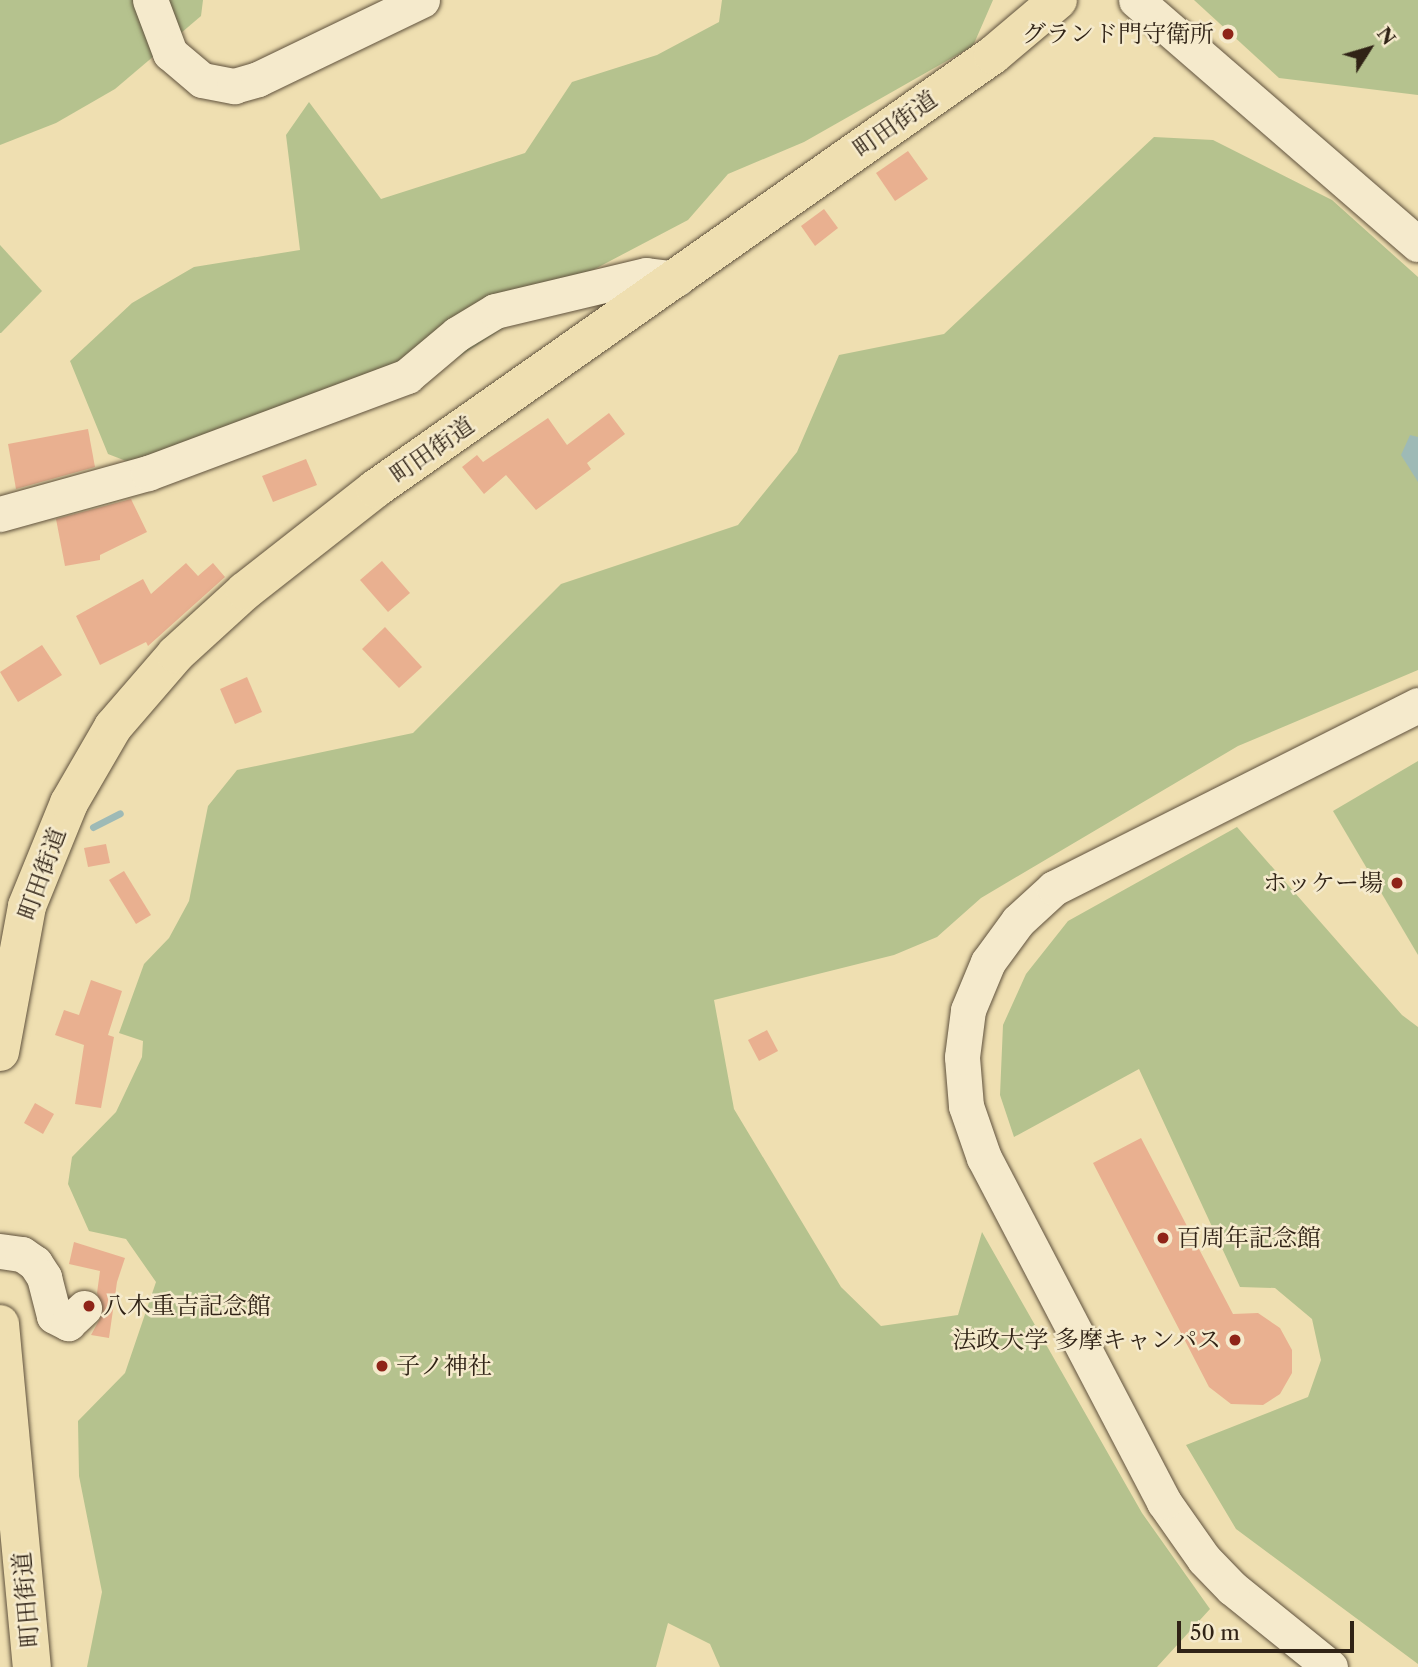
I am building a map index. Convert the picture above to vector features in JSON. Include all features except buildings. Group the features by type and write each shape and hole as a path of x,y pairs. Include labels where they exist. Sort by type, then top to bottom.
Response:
{"main road":[{"name":"町田街道","path":"0,1052 9,939 27,906 81,778 113,727 176,654 245,591 342,514 993,55 1058,0"},
{"name":"町田街道","path":"0,1324 32,1667"}],"street":[{"path":"150,0 170,53 202,80 234,86 258,79 422,0"},
{"path":"1136,0 1418,244"},
{"path":"0,514 148,473 407,376 457,334 495,311 646,275 677,279"},
{"path":"1330,1667 1232,1588 1204,1559 1164,1502 984,1158 966,1106 962,1057 968,1010 988,962 1018,921 1054,888 1418,705"},
{"path":"0,1251 22,1254 35,1263 44,1277 54,1316 68,1323 84,1308"}],"green space":[{"path":"0,0 203,0 201,16 115,89 56,123 0,145"},
{"path":"722,0 993,0 973,46 804,142 728,174 688,220 591,271 451,362 139,466 108,454 70,361 132,303 194,267 300,250 286,135 309,102 381,199 525,153 572,82 657,55 719,22"},
{"path":"1194,0 1418,0 1418,95 1279,78"},
{"path":"1154,137 1213,140 1332,200 1418,277 1418,670 1238,746 981,898 937,937 894,955 714,1000 734,1109 841,1287 881,1326 958,1315 982,1232 1142,1513 1210,1609 1157,1667 720,1667 710,1644 668,1623 656,1667 87,1667 102,1592 79,1476 78,1421 125,1373 156,1282 126,1239 89,1231 68,1184 72,1157 116,1112 142,1057 143,1041 119,1033 144,964 169,938 189,901 208,806 237,770 413,733 561,584 738,525 797,452 839,355 944,334"},
{"path":"0,245 42,291 1,333 0,333"},
{"name":"ホッケー場","path":"1418,761 1418,955 1333,811"},
{"path":"1237,827 1402,1015 1418,1027 1418,1664 1236,1529 1186,1445 1308,1397 1321,1360 1312,1319 1275,1288 1240,1287 1139,1069 1014,1137 1000,1095 1003,1025 1026,974 1068,921"}],"water":[{"path":"1410,435 1418,437 1418,482 1401,455"}],"waterway":[{"path":"93,827 120,813"}],"place":[{"name":"グランド門守衛所","path":"1228,34"},
{"name":"ホッケー場","path":"1397,883"},
{"name":"百周年記念館","path":"1163,1238"},
{"name":"八木重吉記念館","path":"89,1306"},
{"name":"法政大学 多摩キャンパス","path":"1235,1340"},
{"name":"子ノ神社","path":"382,1366"}]}
